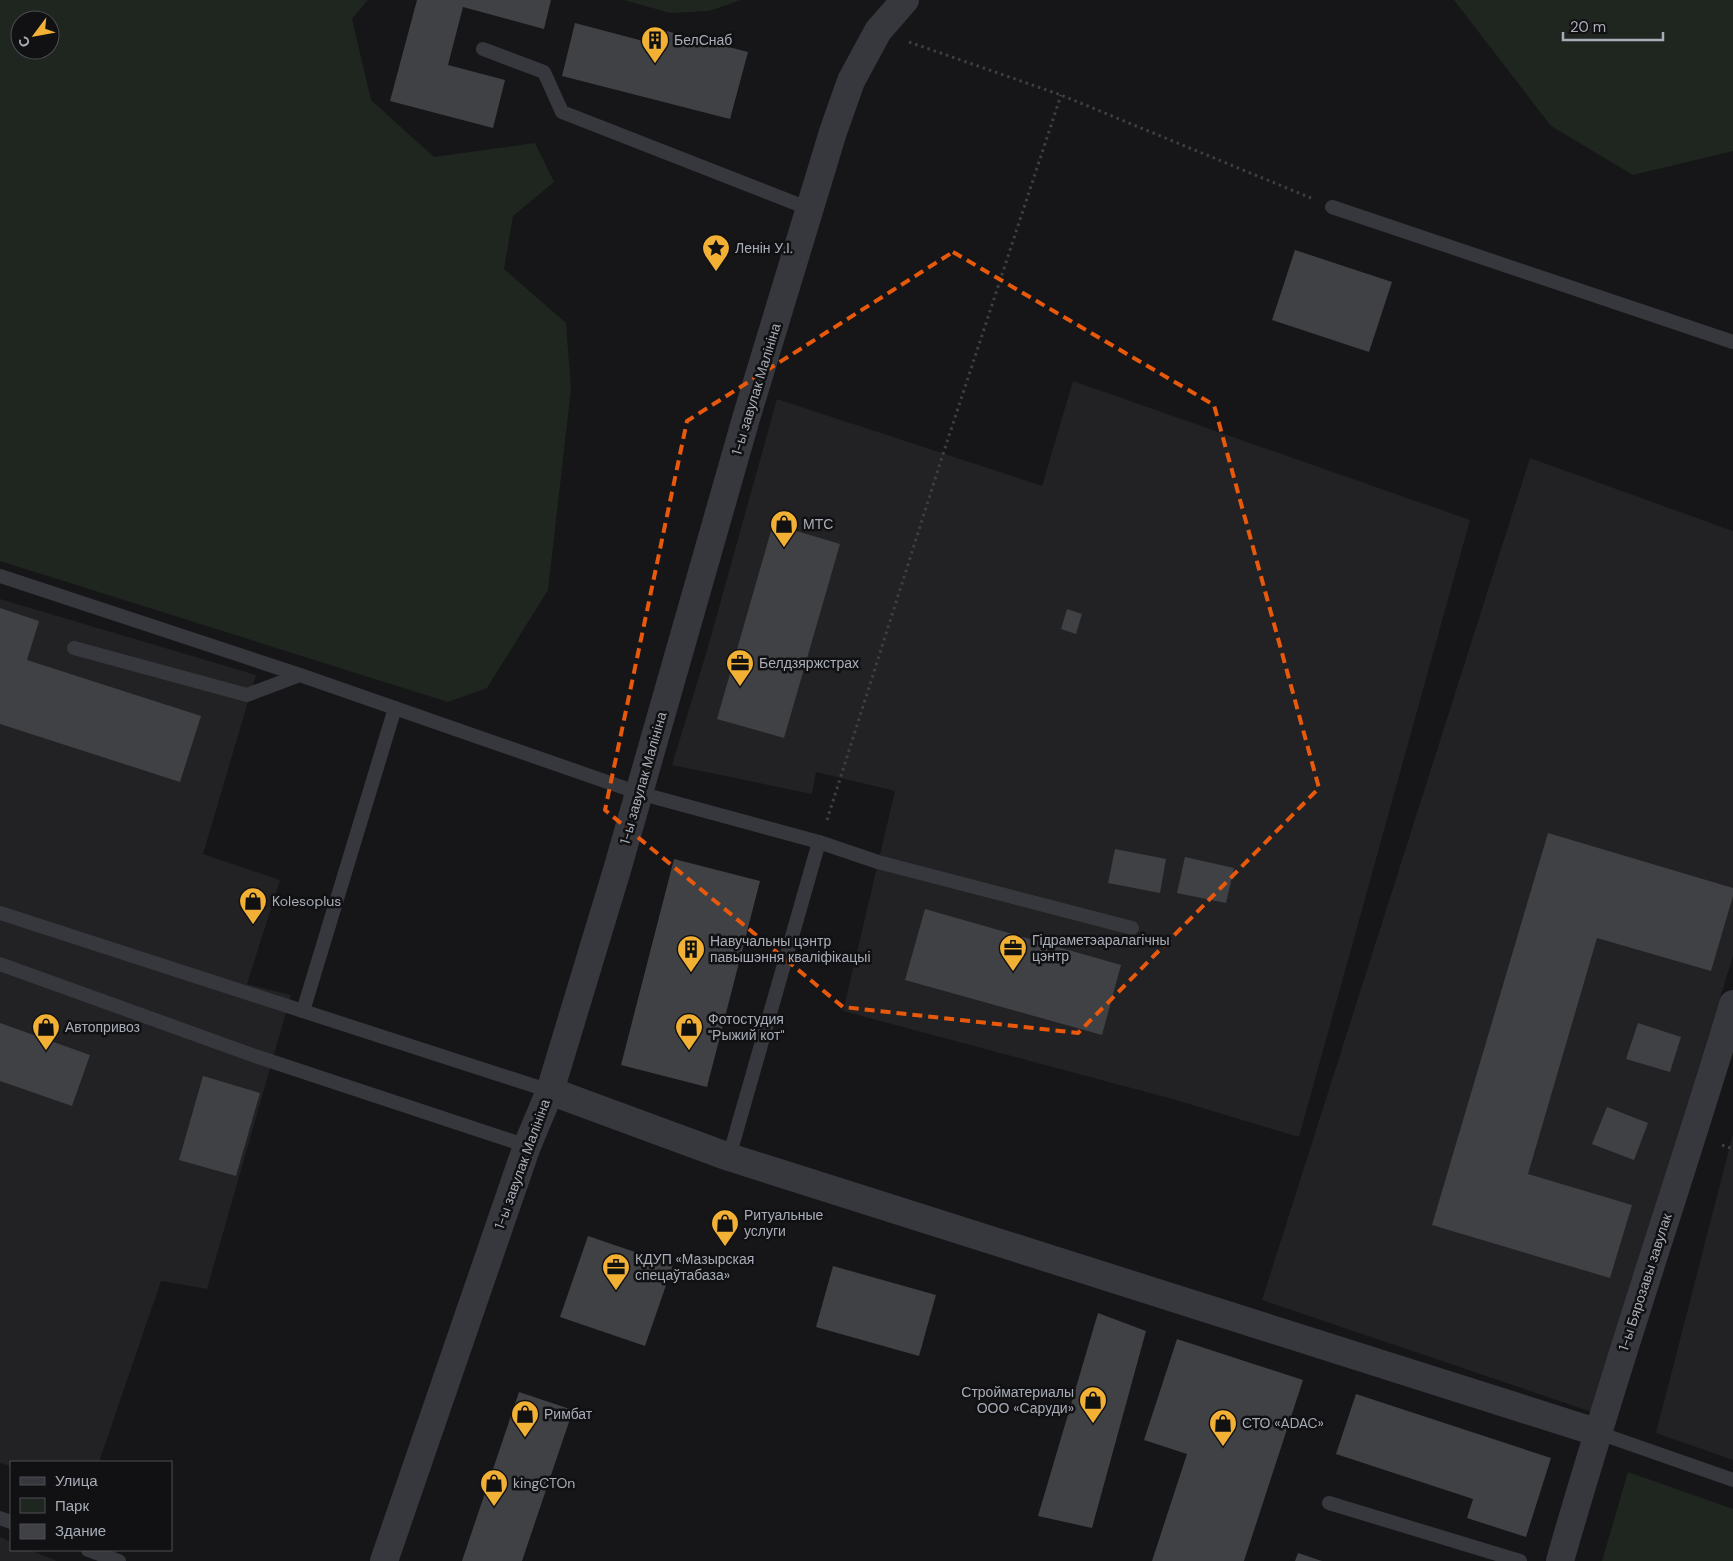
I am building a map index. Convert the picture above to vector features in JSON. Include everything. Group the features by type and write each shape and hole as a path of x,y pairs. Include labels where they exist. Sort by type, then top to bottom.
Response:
{"street":[{"name":"1-ы завулак Малініна","path":"384,1561 527,1146 550,1091 833,132 851,81 878,31 905,0"},
{"name":"1-ы Бярозавы завулак","path":"1560,1561 1596,1432 1693,1137 1733,1004"},
{"path":"550,1091 729,1157 1596,1432"}],"lane":[{"path":"483,49 544,72 562,112 810,209"},
{"path":"1332,207 1733,342"},
{"path":"0,576 300,675 639,793 820,842 878,862 1132,928"},
{"path":"74,648 246,695 300,675"},
{"path":"302,1011 395,708"},
{"path":"729,1157 820,842"},
{"path":"0,913 550,1091"},
{"path":"0,964 256,1056 527,1146"},
{"path":"1596,1432 1733,1480"},
{"path":"1329,1502 1520,1561"},
{"path":"91,1551 120,1561"}],"path":[{"path":"878,31 1061,95 1332,207"},
{"path":"820,842 943,454 1061,95"}],"highlighted area":[{"path":"953,252 1214,405 1319,788 1078,1033 843,1007 605,810 687,421"}],"shaded area":[{"path":"1073,381 1470,520 1299,1137 1176,1100 843,1011 895,791 816,772 812,794 672,765 708,647 777,399 1042,486"},
{"path":"1530,458 1733,531 1733,956 1592,1412 1262,1300"},
{"path":"0,599 256,675 203,854 280,880 247,984 291,995 207,1289 161,1281 99,1461 10,1461 10,1466 0,1463"},
{"path":"1733,1134 1733,1460 1656,1433"},
{"path":"0,1537 10,1542 10,1551 32,1551 57,1561 0,1561"}],"green space":[{"path":"0,0 368,0 352,19 371,100 434,157 535,143 554,182 513,216 504,269 566,323 571,389 548,590 487,688 448,702 0,561"},
{"path":"624,0 741,0 709,11 670,13"},
{"path":"1454,0 1733,0 1733,151 1633,175 1551,126"},
{"path":"1628,1472 1733,1509 1733,1561 1602,1561"}],"building":[{"path":"417,0 551,0 544,29 463,7 448,65 505,80 493,128 390,101"},
{"name":"БелСнаб","path":"575,23 647,42 651,27 748,52 730,119 562,76"},
{"path":"1295,250 1392,282 1369,352 1272,320"},
{"path":"773,524 840,544 784,738 717,719"},
{"path":"0,608 39,621 27,660 201,716 180,782 0,724"},
{"path":"1067,609 1082,614 1076,634 1061,629"},
{"path":"1548,833 1733,888 1733,896 1711,971 1597,938 1528,1174 1632,1205 1610,1278 1432,1225"},
{"path":"1115,849 1166,859 1160,893 1108,883"},
{"path":"1185,857 1234,868 1226,903 1177,893"},
{"name":"Навучальны цэнтр павышэння кваліфікацыі","path":"674,859 760,881 707,1087 621,1065"},
{"name":"Гідраметэаралагічны цэнтр","path":"925,909 1121,965 1102,1035 905,980"},
{"path":"0,1023 90,1055 72,1106 0,1081"},
{"path":"1638,1023 1681,1037 1670,1072 1626,1059"},
{"path":"203,1076 260,1093 236,1176 179,1160"},
{"path":"1607,1107 1648,1123 1634,1160 1592,1144"},
{"name":"КДУП «Мазырская спецаўтабаза»","path":"588,1236 673,1265 645,1346 560,1317"},
{"path":"833,1266 936,1295 919,1356 816,1327"},
{"name":"Стройматериалы ООО «Саруди»","path":"1098,1313 1146,1331 1092,1528 1038,1516"},
{"name":"СТО «ADAC»","path":"1177,1339 1303,1380 1244,1561 1152,1561 1187,1454 1144,1440"},
{"path":"519,1392 573,1410 522,1561 462,1561"},
{"path":"1356,1394 1551,1458 1526,1537 1467,1518 1473,1499 1336,1454"},
{"path":"1298,1553 1322,1561 1295,1561"}],"place":[{"name":"БелСнаб","path":"655,64"},
{"name":"Ленін У.І.","path":"716,272"},
{"name":"МТС","path":"784,548"},
{"name":"Белдзяржстрах","path":"740,687"},
{"name":"Kolesoplus","path":"253,925"},
{"name":"Гідраметэаралагічны цэнтр","path":"1013,972"},
{"name":"Навучальны цэнтр павышэння кваліфікацыі","path":"691,973"},
{"name":"Автопривоз","path":"46,1051"},
{"name":"Фотостудия \"Рыжий кот\"","path":"689,1051"},
{"name":"Ритуальные услуги","path":"725,1247"},
{"name":"КДУП «Мазырская спецаўтабаза»","path":"616,1291"},
{"name":"Стройматериалы ООО «Саруди»","path":"1093,1424"},
{"name":"Римбат","path":"525,1438"},
{"name":"СТО «ADAC»","path":"1223,1447"},
{"name":"kingCTOn","path":"494,1507"}]}
